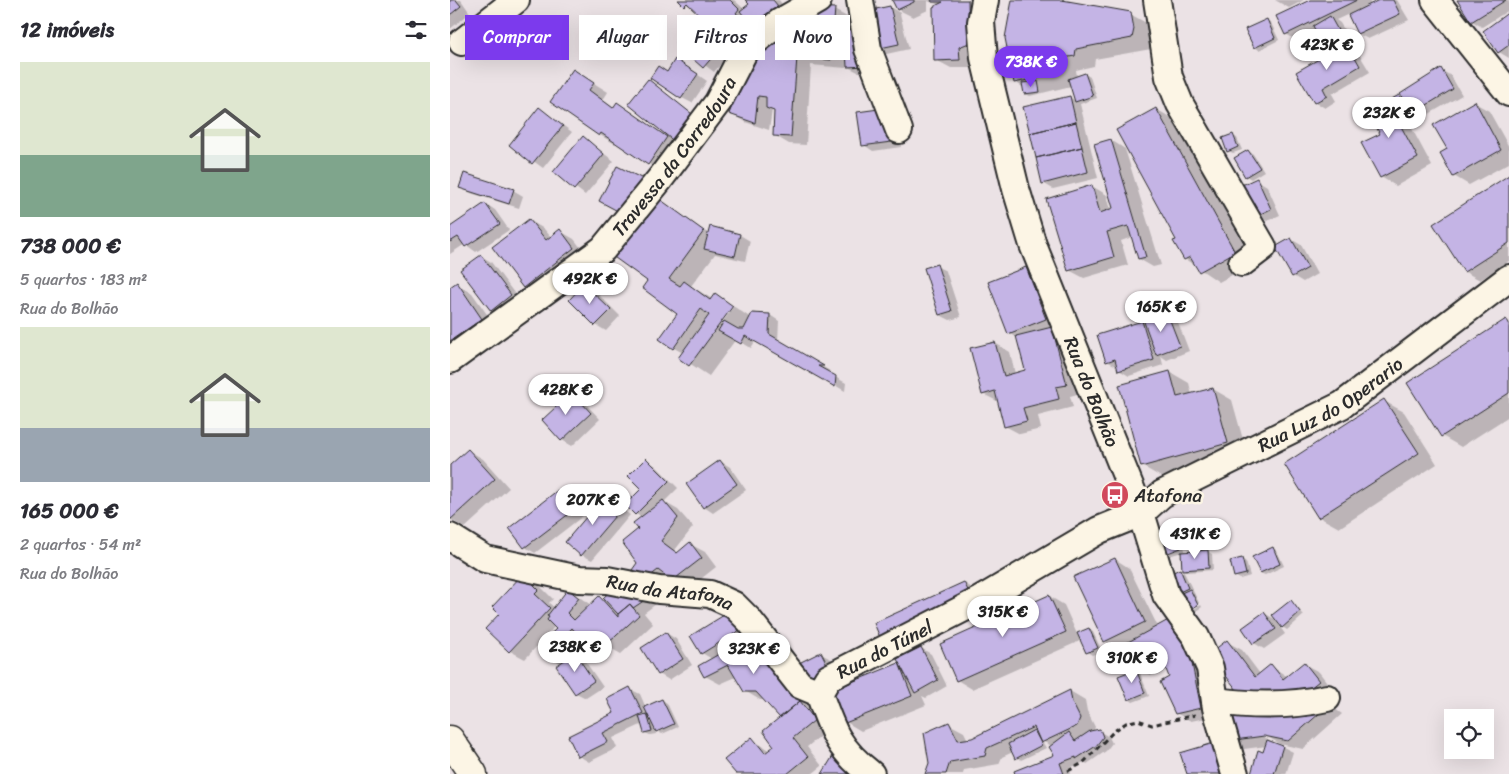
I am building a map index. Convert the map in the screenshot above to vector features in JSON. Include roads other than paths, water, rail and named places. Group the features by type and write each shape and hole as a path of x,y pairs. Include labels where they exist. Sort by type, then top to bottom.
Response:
{"highway":[{"path":"450,740 473,774"}],"street":[{"path":"462,42 516,0"},
{"name":"Travessa da Corredoura","path":"450,360 603,249 660,179 718,102 746,48 780,22 818,0"},
{"path":"860,0 868,49 899,130"},
{"name":"Rua do Bolhão","path":"985,0 981,22 984,58 1016,189 1033,245 1140,513 1166,595 1196,637 1210,668 1216,706 1235,774"},
{"path":"1157,0 1170,77 1180,104 1263,247 1242,263"},
{"path":"1435,0 1509,93"},
{"name":"Rua Luz do Operario","path":"1140,513 1162,494 1342,405 1509,278"},
{"name":"Rua do Túnel","path":"819,693 828,678 980,600 1099,530 1140,513"},
{"name":"Rua da Atafona","path":"450,537 485,559 578,579 607,580 659,590 710,594 734,605 749,620 800,685 819,693"},
{"path":"819,693 834,735 852,760 871,774"},
{"path":"1216,706 1301,704 1328,698"}],"place":[{"name":"Atafona","path":"1115,495"}]}
